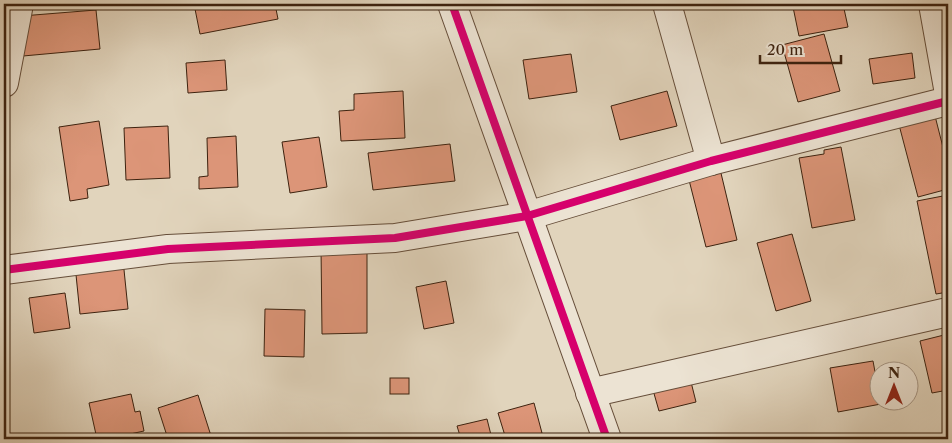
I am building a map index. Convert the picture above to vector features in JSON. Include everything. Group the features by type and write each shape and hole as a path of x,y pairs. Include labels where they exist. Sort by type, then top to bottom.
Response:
{"street":[{"path":"4,83 19,4"},
{"path":"452,4 607,439"},
{"path":"666,4 712,161"},
{"path":"933,4 948,88"},
{"path":"4,270 168,249 395,238 527,216 712,161 948,101"},
{"path":"590,393 948,312"}],"building":[{"path":"194,4 275,4 278,19 200,34"},
{"path":"811,4 843,4 848,27 799,36 793,7"},
{"path":"96,10 100,49 12,57 9,17"},
{"path":"824,34 840,91 798,102 782,45"},
{"path":"912,53 915,78 873,84 869,59"},
{"path":"571,54 577,92 529,99 523,60"},
{"path":"225,60 227,90 188,93 186,63"},
{"path":"403,91 405,138 341,141 339,111 354,110 354,94"},
{"path":"667,91 677,126 620,140 611,106"},
{"path":"934,112 948,167 948,189 918,197 898,121"},
{"path":"99,121 109,185 87,189 88,198 70,201 59,127"},
{"path":"168,126 170,178 126,180 124,128"},
{"path":"236,136 238,187 199,189 199,177 208,176 207,138"},
{"path":"319,137 327,187 290,193 282,142"},
{"path":"450,144 455,181 373,190 368,153"},
{"path":"841,147 855,220 812,228 799,158 824,154 824,150"},
{"path":"720,169 737,240 706,247 688,176"},
{"path":"948,195 948,292 936,294 917,201"},
{"path":"792,234 811,301 776,311 757,243"},
{"path":"321,247 367,247 367,333 322,334"},
{"path":"123,260 128,309 80,314 75,265"},
{"path":"446,281 454,323 424,329 416,287"},
{"path":"65,293 70,328 34,333 29,298"},
{"path":"265,309 305,310 304,357 264,356"},
{"path":"948,334 948,390 932,393 920,341"},
{"path":"870,361 870,406 838,412 830,368"},
{"path":"390,378 409,378 409,394 390,394"},
{"path":"691,382 696,402 659,411 653,390"},
{"path":"131,394 135,412 140,411 144,431 107,439 97,439 89,403"},
{"path":"198,395 212,439 168,439 158,408"},
{"path":"534,403 542,433 520,439 506,439 498,413"},
{"path":"487,419 492,439 461,439 457,426"}],"cycle path":[{"path":"452,4 607,439"},
{"path":"4,270 168,249 395,238 527,216 711,161 948,101"}]}
